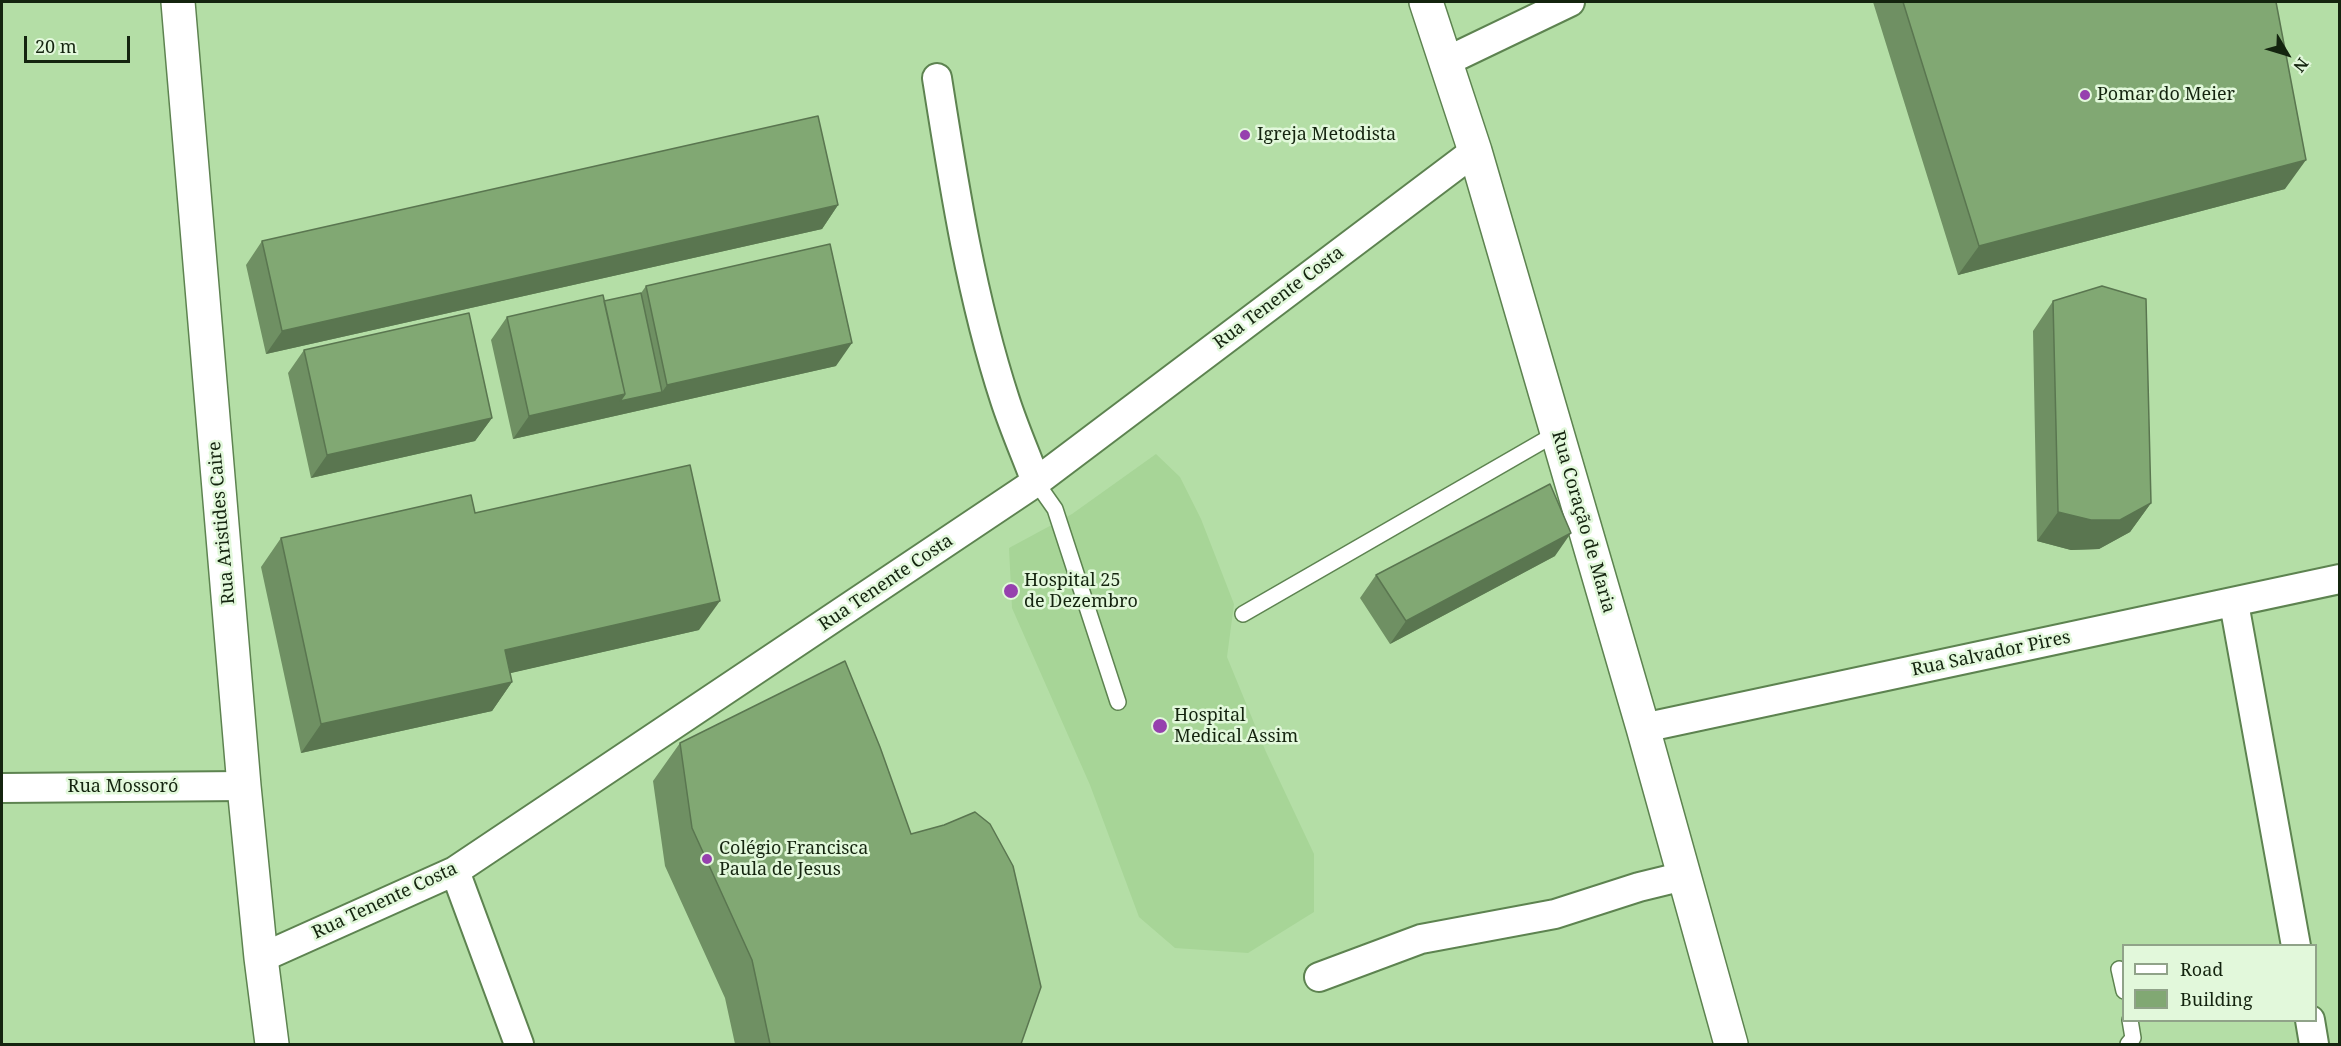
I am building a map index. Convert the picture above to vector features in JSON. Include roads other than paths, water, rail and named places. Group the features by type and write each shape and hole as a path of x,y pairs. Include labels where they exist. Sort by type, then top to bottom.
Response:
{"street":[{"name":"Rua Aristides Caire","path":"178,2 244,786 272,1044"},
{"name":"Rua Coração de Maria","path":"1426,2 1475,151 1643,728 1731,1044"},
{"path":"1447,61 1570,2"},
{"path":"936,78 960,221 988,342 1005,401 1036,482"},
{"name":"Rua Tenente Costa","path":"261,958 455,871 1036,482 1475,151"},
{"name":"Rua Salvador Pires","path":"1643,728 2340,579"},
{"path":"2234,603 2296,944"},
{"name":"Rua Mossoró","path":"2,788 244,786"},
{"path":"455,871 519,1044"},
{"path":"1319,977 1421,939 1555,914 1639,887 1684,876"},
{"path":"2310,1022 2314,1044"}],"lane":[{"path":"1243,614 1557,433"},
{"path":"1036,482 1055,509 1118,702"},
{"path":"2119,969 2122,982"},
{"path":"2128,1044 2133,1038 2130,1022"}],"place":[{"name":"Pomar do Meier","path":"2085,95"},
{"name":"Igreja Metodista","path":"1245,135"},
{"name":"Hospital 25 de Dezembro","path":"1011,591"},
{"name":"Hospital Medical Assim","path":"1160,726"},
{"name":"Colégio Francisca Paula de Jesus","path":"707,859"}]}
